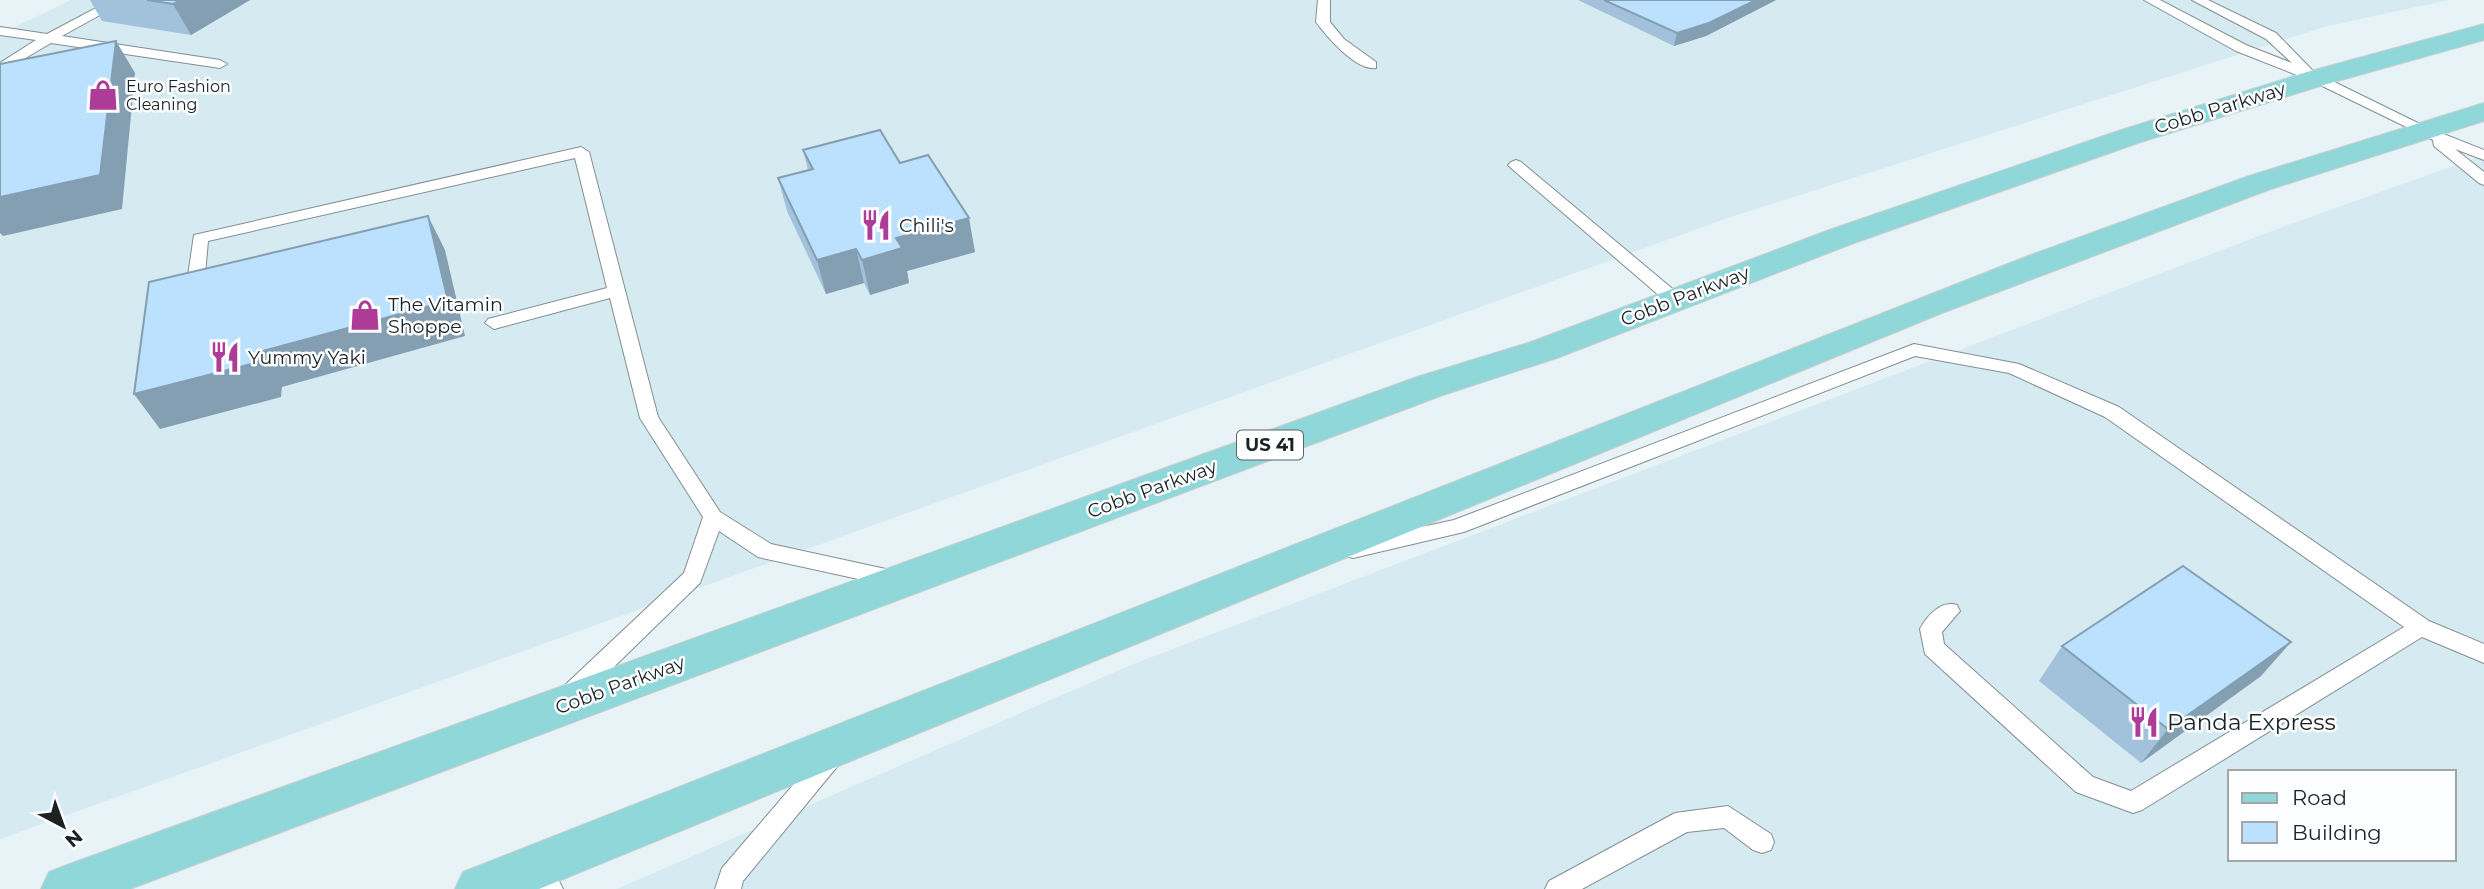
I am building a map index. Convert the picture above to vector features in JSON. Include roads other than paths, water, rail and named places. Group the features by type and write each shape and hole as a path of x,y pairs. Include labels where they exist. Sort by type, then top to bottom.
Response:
{"main road":[{"name":"Cobb Parkway","path":"67,889 1430,386 1544,350 1843,236 2128,137 2317,78 2484,32"},
{"path":"492,885 1280,565 2116,234 2421,130 2484,112"}],"lane":[{"path":"0,69 48,38 121,0"},
{"path":"1324,0 1323,22 1339,42 1371,65"},
{"path":"2150,0 2241,48 2317,78 2421,130 2484,155"},
{"path":"2198,0 2271,36 2317,78"},
{"path":"0,31 220,64"},
{"path":"129,64 169,56"},
{"path":"2421,130 2484,180"},
{"path":"194,296 200,238 581,152 649,418 713,517 765,551 903,581"},
{"path":"1516,165 1675,300"},
{"path":"494,323 617,291"},
{"path":"1280,565 1457,527 1914,350 2013,368 2112,412 2421,627 2484,654"},
{"path":"556,709 693,578 713,517"},
{"path":"1949,611 1931,629 1933,648 2085,785 2133,802 2421,627"},
{"path":"728,889 731,876 845,741"},
{"path":"1558,889 1684,821 1728,817 1762,842"},
{"path":"492,885 550,889"}],"place":[{"name":"Euro Fashion Cleaning","path":"103,95"},
{"name":"Chili's","path":"876,225"},
{"name":"The Vitamin Shoppe","path":"365,315"},
{"name":"Yummy Yaki","path":"225,357"},
{"name":"Panda Express","path":"2144,722"}]}
